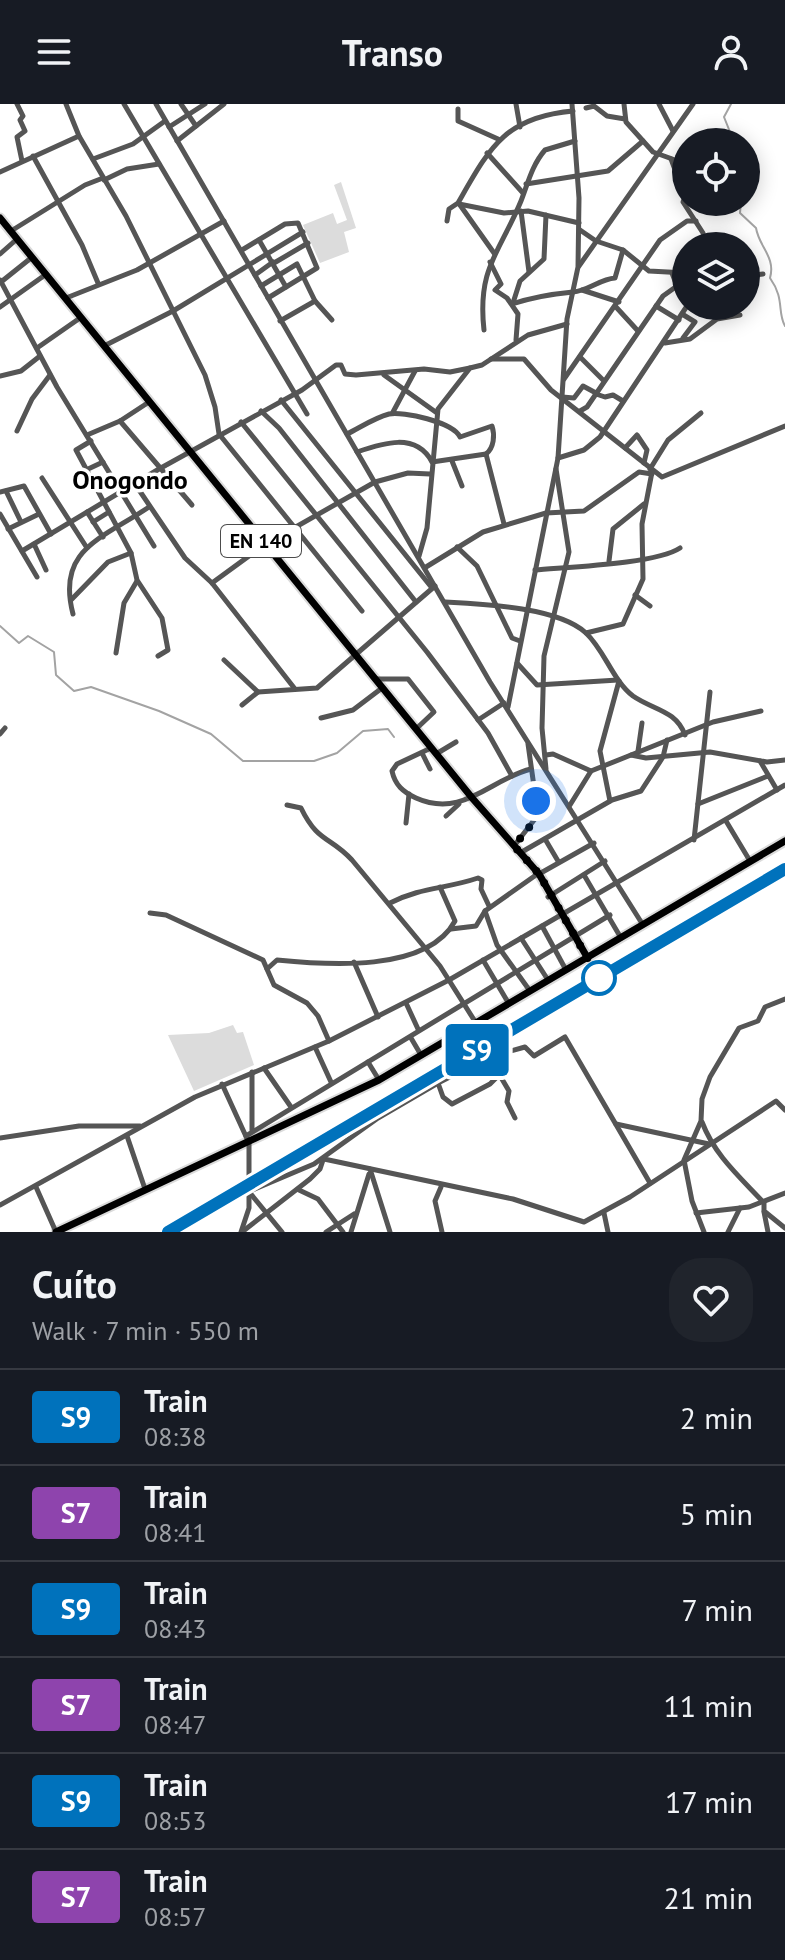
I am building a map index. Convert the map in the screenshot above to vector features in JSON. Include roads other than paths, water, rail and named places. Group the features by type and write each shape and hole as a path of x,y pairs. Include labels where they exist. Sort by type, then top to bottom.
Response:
{"main road":[{"name":"EN 140","path":"0,218 264,545 527,860 586,958"},
{"path":"56,1232 249,1136 379,1080 785,841"}],"street":[{"path":"17,104 25,131 17,137 22,161"},
{"path":"66,104 79,136 126,216 211,392 219,434 362,611"},
{"path":"124,104 307,414"},
{"path":"181,104 196,127"},
{"path":"92,160 188,116 204,104"},
{"path":"177,141 224,104"},
{"path":"516,104 520,127"},
{"path":"624,104 625,119 643,141 657,154 671,159 685,197 683,202 700,232"},
{"path":"659,104 672,129"},
{"path":"675,128 693,104"},
{"path":"157,105 426,567 434,587"},
{"path":"586,108 594,106 607,116 625,119"},
{"path":"447,221 449,209 459,203 487,153 499,139 520,127 572,108 578,175 578,267 567,324 558,458 506,706 478,720"},
{"path":"458,109 458,121 499,139"},
{"path":"578,267 672,132"},
{"path":"0,172 79,136"},
{"path":"484,330 481,297 490,261 526,184 542,153 575,141"},
{"path":"526,184 610,171 643,141"},
{"path":"487,153 523,193"},
{"path":"33,156 82,245 98,283"},
{"path":"11,231 103,179 127,169 159,164"},
{"path":"459,203 476,210 546,215 579,226 596,241 623,250 643,267 658,274 672,273"},
{"path":"459,203 494,253"},
{"path":"521,211 529,272"},
{"path":"512,303 520,282 544,259 546,215"},
{"path":"66,298 149,264 224,221"},
{"path":"242,250 291,221 298,223 303,232 317,268 268,298"},
{"path":"562,383 662,238 687,221 696,221"},
{"path":"103,346 173,311 303,232"},
{"path":"0,254 17,239"},
{"path":"259,240 286,287"},
{"path":"255,275 308,243"},
{"path":"512,303 615,278 623,250"},
{"path":"31,258 0,281 50,375 154,546"},
{"path":"490,261 501,284 495,290 512,303 519,318 516,341"},
{"path":"261,286 297,264 315,301 332,320"},
{"path":"0,307 45,275"},
{"path":"573,289 617,304 638,331"},
{"path":"580,411 596,394 656,306 672,291"},
{"path":"280,321 315,301"},
{"path":"656,306 672,313"},
{"path":"37,348 80,318"},
{"path":"558,458 584,450 602,430 678,320"},
{"path":"682,339 695,322 689,320"},
{"path":"664,343 693,338 717,320"},
{"path":"22,551 338,365 345,374 383,375 415,370 450,372 470,368 491,359 516,341 567,324"},
{"path":"0,376 21,371 40,356"},
{"path":"580,357 604,381"},
{"path":"491,359 524,359 561,397 662,477 785,426"},
{"path":"418,556 427,528 437,413 470,368"},
{"path":"347,434 393,412 415,370"},
{"path":"17,431 32,399 50,375"},
{"path":"383,375 437,413"},
{"path":"561,397 574,398 583,386 602,397 613,395 623,401"},
{"path":"281,400 445,602 528,742 643,925"},
{"path":"87,435 120,421 149,402"},
{"path":"261,410 279,428 416,602"},
{"path":"393,412 453,428 462,437 492,426 495,436 486,454 504,524"},
{"path":"586,633 623,624 643,579 645,503 652,471 668,440 701,413"},
{"path":"120,421 192,505"},
{"path":"241,422 478,720 510,776"},
{"path":"625,448 638,435 647,452 644,463"},
{"path":"91,441 76,450 131,553 137,580 162,618 168,650 158,656"},
{"path":"357,452 405,441 422,450 432,462"},
{"path":"432,462 486,454"},
{"path":"452,461 462,486"},
{"path":"86,470 103,462"},
{"path":"546,770 541,685 551,615 568,566 570,547 556,466"},
{"path":"426,567 457,547 504,524 546,513 584,511 639,472 652,471"},
{"path":"212,583 264,545 375,482 408,473 430,474"},
{"path":"42,478 87,548"},
{"path":"135,484 185,558 212,583 295,689"},
{"path":"21,522 3,492 24,486 51,534"},
{"path":"609,561 613,529 645,503"},
{"path":"73,614 67,580 75,558 149,507"},
{"path":"87,512 103,537"},
{"path":"93,522 109,512"},
{"path":"0,514 37,577"},
{"path":"8,529 39,514"},
{"path":"34,544 46,570"},
{"path":"457,547 477,566 512,638 520,641"},
{"path":"535,570 642,559 680,548"},
{"path":"71,600 108,562 131,553"},
{"path":"116,653 124,603 137,580"},
{"path":"242,705 258,692 317,688 434,587"},
{"path":"635,595 650,606"},
{"path":"445,602 498,605 551,615 586,633 633,696 680,721 685,735"},
{"path":"224,660 258,692"},
{"path":"517,663 535,684 541,685 619,680"},
{"path":"375,679 408,679 418,687 434,712 416,729"},
{"path":"610,801 600,751 619,680"},
{"path":"321,718 353,710 382,688"},
{"path":"694,840 710,692"},
{"path":"570,805 591,771 603,765 713,722 761,711"},
{"path":"638,751 642,723"},
{"path":"0,734 5,728"},
{"path":"517,849 545,839 610,801 641,791 663,757 667,740"},
{"path":"456,742 397,764 392,771 397,784 424,801 459,803 473,799 510,776 531,769"},
{"path":"517,849 538,815 528,742"},
{"path":"631,755 663,757 704,752 760,761 785,760"},
{"path":"422,753 430,769"},
{"path":"546,755 553,754 591,771"},
{"path":"760,761 777,790"},
{"path":"698,804 768,776"},
{"path":"0,1205 222,1084 329,1041 449,980 785,785"},
{"path":"406,823 409,794"},
{"path":"446,816 459,803"},
{"path":"287,805 301,808 309,825 322,839 341,848 390,904 426,948 476,1023"},
{"path":"726,821 750,861"},
{"path":"545,839 558,861"},
{"path":"267,969 277,960 331,965 403,957 426,948 451,929 476,926 487,909 558,861 594,843"},
{"path":"550,896 605,861"},
{"path":"584,875 621,938"},
{"path":"390,904 417,890 480,878 497,945 503,949 530,991"},
{"path":"440,887 454,915 451,929"},
{"path":"150,913 166,915 263,960 274,985 307,1003 318,1016 329,1041"},
{"path":"249,1136 331,1082 411,1038 418,1029 610,915"},
{"path":"542,926 566,970"},
{"path":"521,938 548,980"},
{"path":"483,960 509,1004"},
{"path":"354,962 378,1017"},
{"path":"704,1232 696,1213 684,1160 701,1121 707,1082 739,1028 758,1021 765,1007 785,999"},
{"path":"406,1003 418,1029"},
{"path":"250,1192 323,1159 378,1118 489,1057 525,1047 534,1056 565,1037 650,1183"},
{"path":"411,1038 421,1055"},
{"path":"315,1047 331,1082"},
{"path":"489,1057 509,1091 507,1102 515,1118"},
{"path":"368,1062 379,1080"},
{"path":"264,1068 291,1107"},
{"path":"241,1232 248,1214 250,1192 252,1072"},
{"path":"438,1083 443,1097 452,1104 490,1084 500,1074"},
{"path":"222,1084 249,1136"},
{"path":"323,1159 441,1187 513,1199 581,1222 604,1213 776,1101 785,1110"},
{"path":"701,1121 710,1144 764,1203 768,1232"},
{"path":"616,1124 694,1138 710,1144"},
{"path":"0,1138 79,1126 141,1126"},
{"path":"127,1136 145,1189"},
{"path":"241,1232 267,1216 298,1189 320,1169 323,1159"},
{"path":"351,1232 370,1169"},
{"path":"370,1169 390,1232"},
{"path":"36,1187 56,1232"},
{"path":"441,1187 435,1201 442,1232"},
{"path":"298,1189 314,1196 343,1232"},
{"path":"250,1192 282,1232"},
{"path":"696,1213 764,1203 785,1193"},
{"path":"728,1232 740,1208"},
{"path":"764,1211 785,1228"},
{"path":"604,1213 608,1232"},
{"path":"326,1232 355,1214"}],"waterway":[{"path":"728,128 724,117 731,104"},
{"path":"743,216 756,228 769,258 770,278 778,292 785,326"},
{"path":"0,626 19,643 28,636 54,652 56,675 74,691 91,687 159,711 211,734 243,761 314,761 337,753 363,731 388,729 394,737"}],"railway":[{"path":"168,1232 785,869"}],"train":[{"name":"S9","path":"168,1232 785,869"}],"district":[{"name":"Onogondo","path":"130,480"}]}
